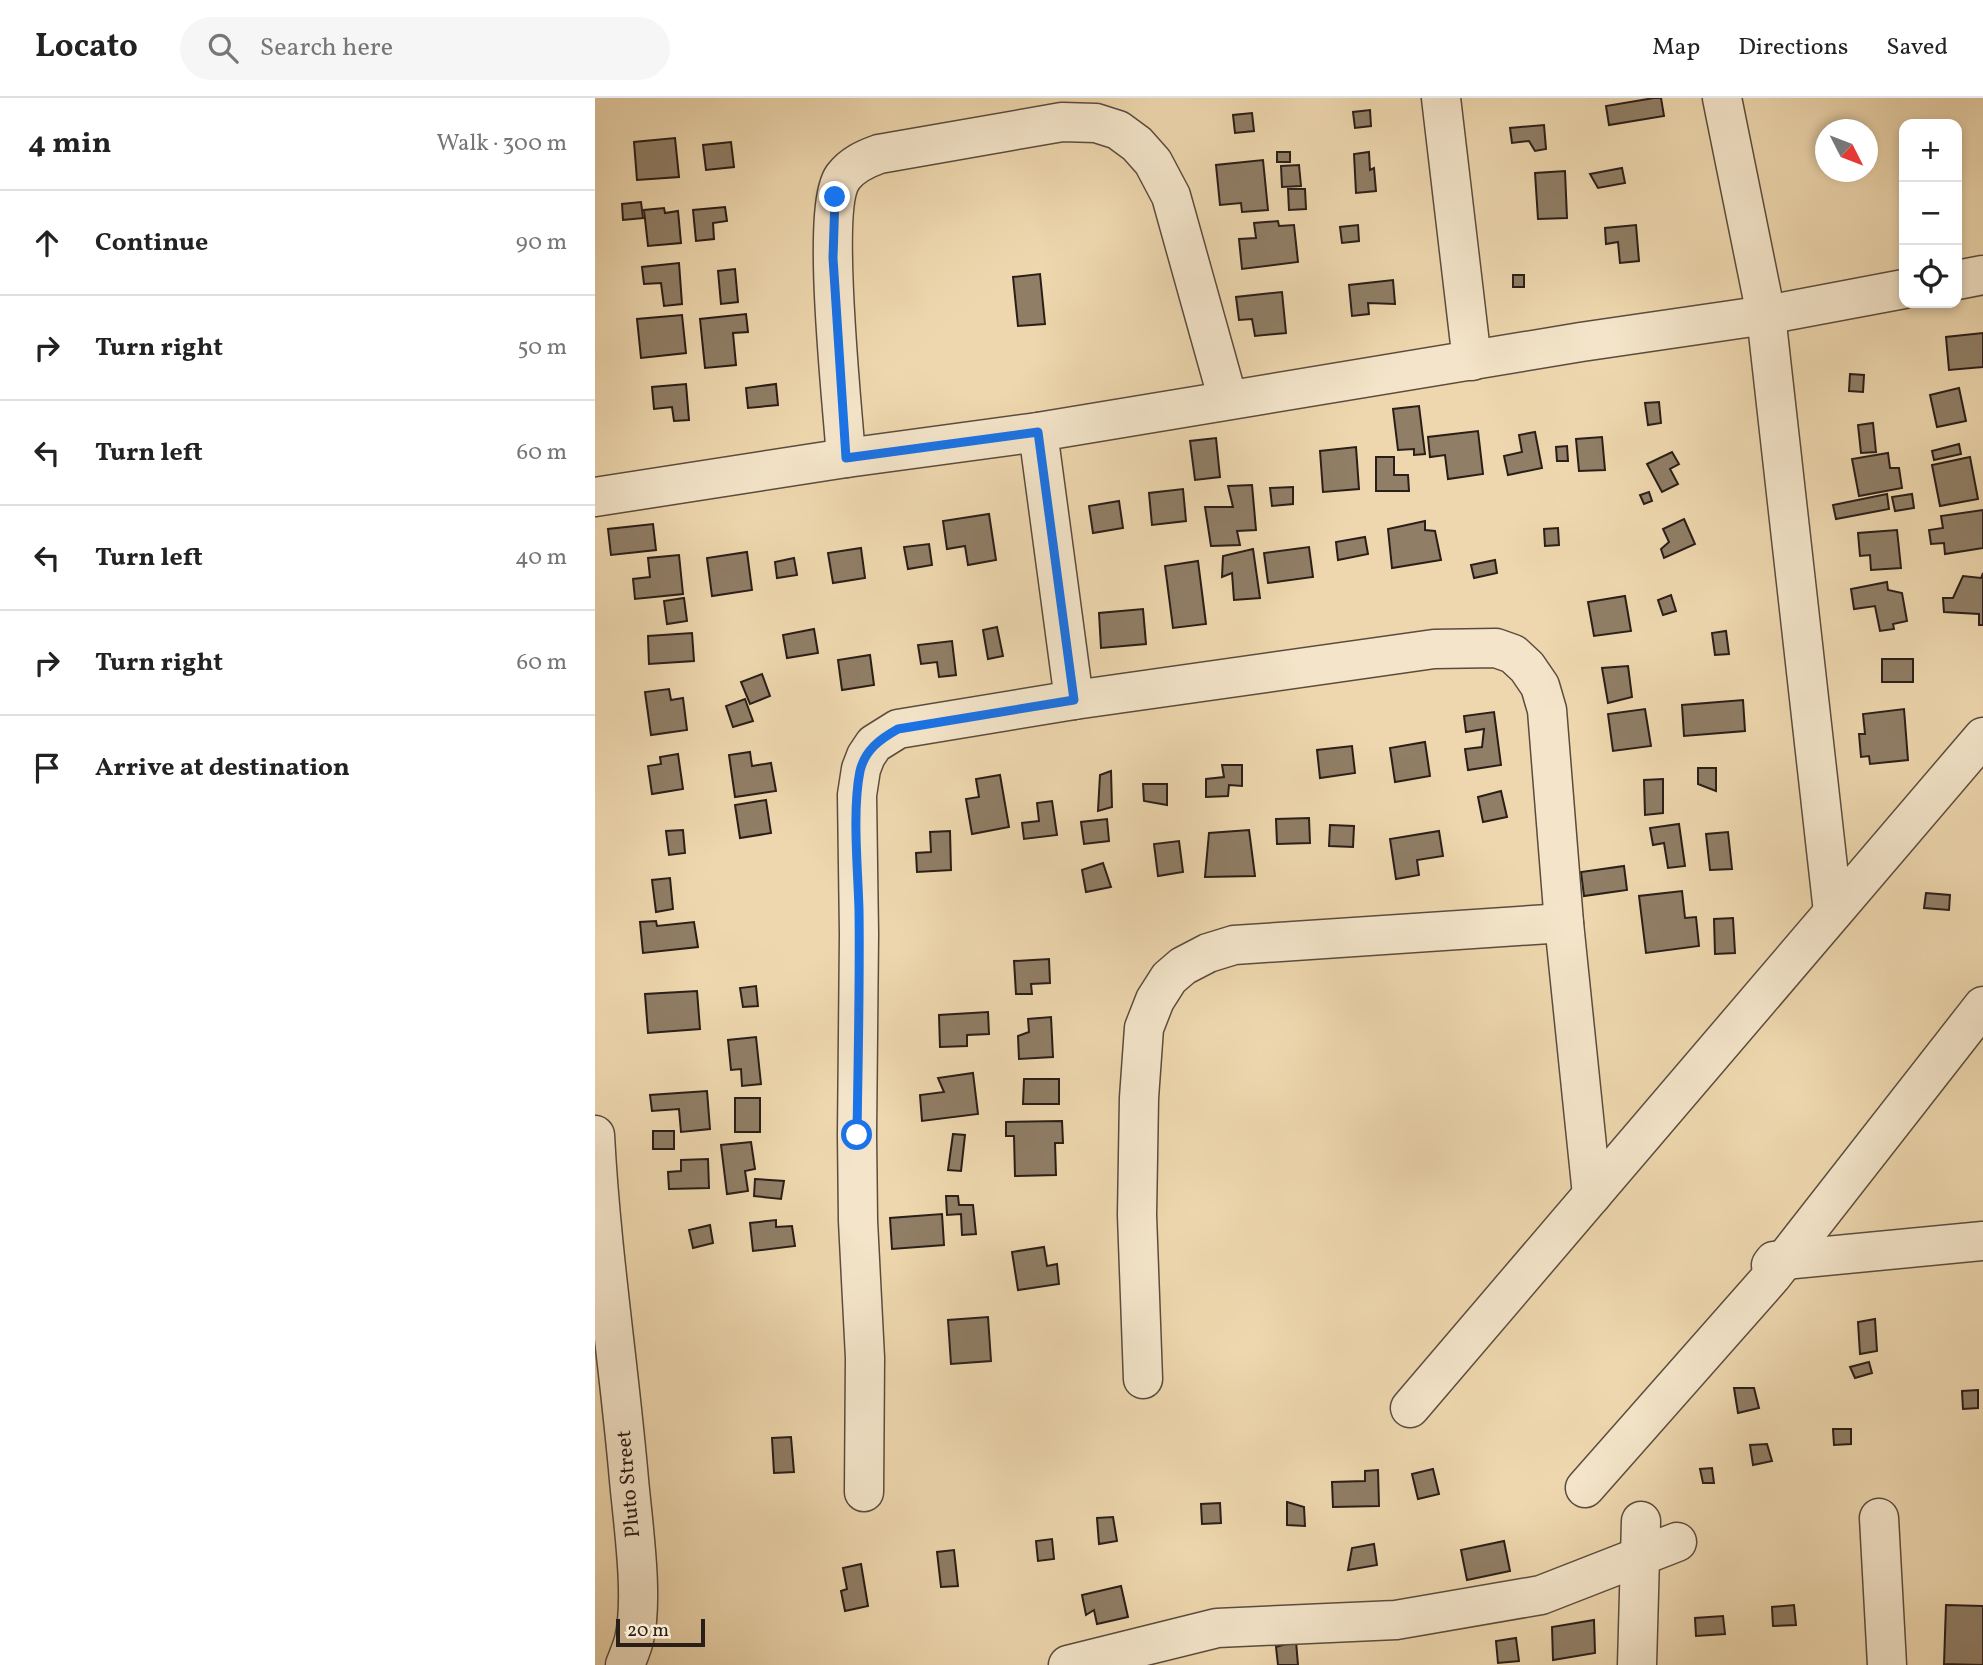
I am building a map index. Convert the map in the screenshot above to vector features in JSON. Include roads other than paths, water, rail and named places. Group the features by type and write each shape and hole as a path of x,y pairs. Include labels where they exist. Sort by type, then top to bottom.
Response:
{"street":[{"path":"1441,98 1472,361"},
{"path":"1722,98 1766,315 1833,912"},
{"path":"846,458 833,258 835,197 843,177 860,161 879,154 1062,122 1096,123 1118,130 1137,144 1153,162 1171,196 1228,400"},
{"path":"1962,279 1983,275"},
{"path":"595,497 846,458 1038,432 1766,315 1899,290"},
{"path":"1038,432 1074,700"},
{"path":"864,1492 865,1358 857,1135 857,795 861,769 874,744 898,729 1074,700 1434,649 1496,648 1513,654 1527,667 1540,686 1547,710 1564,923 1592,1195"},
{"path":"1410,1408 1983,737"},
{"path":"1143,1379 1137,1215 1139,1098 1144,1028 1154,1000 1169,978 1183,966 1208,953 1234,945 1564,923"},
{"path":"1983,1006 1772,1276 1596,1494 1774,1261 1983,1242"},
{"name":"Pluto Street","path":"595,1135 599,1247 621,1391 635,1554 635,1639 625,1665"},
{"path":"1772,1276 1983,1242"},
{"path":"1879,1518 1887,1665"},
{"path":"1636,1665 1641,1521"},
{"path":"1068,1665 1217,1628 1396,1620 1541,1595 1677,1542"}]}
